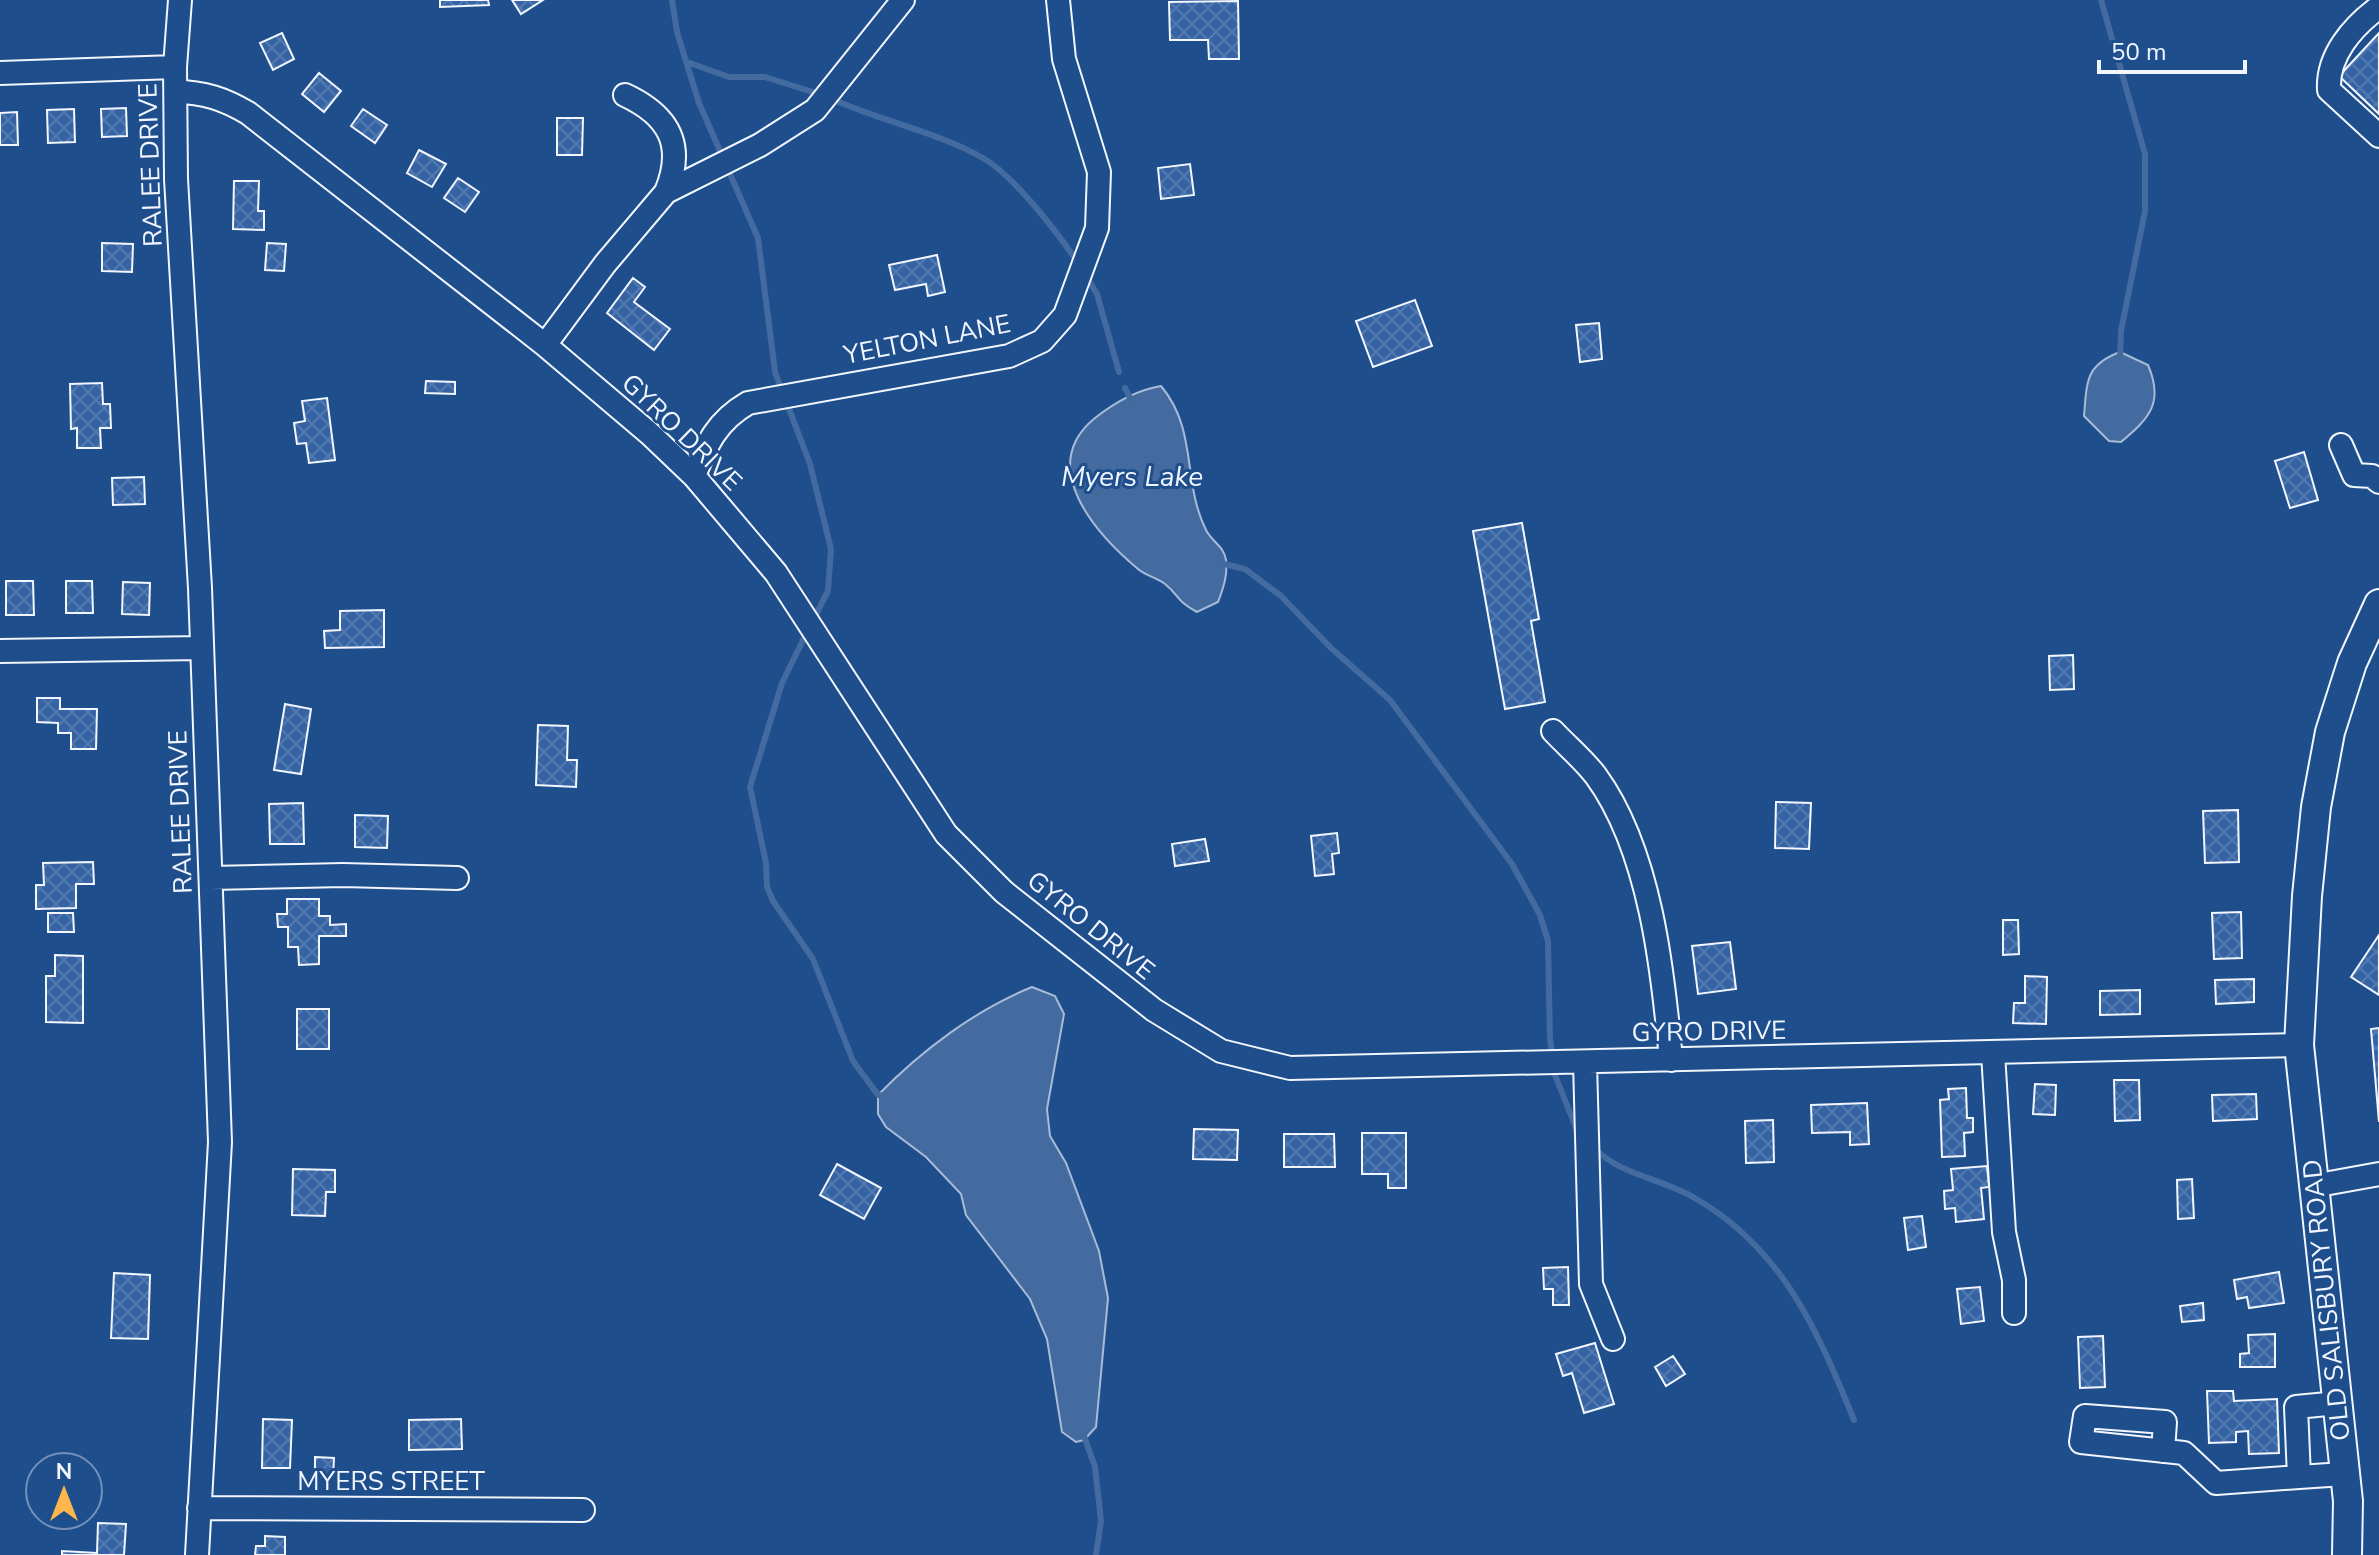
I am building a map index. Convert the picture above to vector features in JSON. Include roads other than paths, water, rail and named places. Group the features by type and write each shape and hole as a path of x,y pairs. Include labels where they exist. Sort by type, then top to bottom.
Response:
{"main road":[{"name":"OLD SALISBURY ROAD","path":"2347,1555 2338,1403 2299,1045 2307,896 2316,807 2330,732 2352,663 2379,604"}],"street":[{"name":"RALEE DRIVE","path":"180,0 175,67 176,179 201,648 220,1142 197,1555"},
{"path":"666,192 760,145 815,110 903,0"},
{"name":"YELTON LANE","path":"694,476 709,438 732,412 748,403 1009,356 1026,350 1055,329 1077,291 1095,242 1099,172 1064,59 1058,0"},
{"path":"2379,7 2365,18 2333,57 2328,76 2329,90 2379,136"},
{"path":"0,73 175,67"},
{"name":"GYRO DRIVE","path":"176,92 198,92 226,100 248,113 545,345 650,434 694,476 776,573 946,834 1034,917 1154,1010 1221,1051 1290,1068 2299,1045"},
{"path":"545,345 605,264 666,192 676,169 669,129 647,105 625,95"},
{"path":"2341,445 2354,475 2372,476 2379,482"},
{"path":"0,651 201,648"},
{"path":"1553,731 1595,775 1630,836 1656,949 1671,1060"},
{"path":"211,878 343,875 457,878"},
{"path":"1993,1053 2004,1232 2014,1280 2014,1313"},
{"path":"1585,1062 1591,1284 1613,1339"},
{"path":"2313,1186 2379,1174"},
{"path":"2299,1477 2296,1407 2338,1403"},
{"path":"2163,1451 2184,1453 2216,1483 2344,1474"},
{"name":"MYERS STREET","path":"199,1508 583,1510"}],"water":[{"path":"2120,352 2148,365 2155,389 2147,417 2121,442 2109,441 2084,416 2090,376 2100,363"},
{"name":"Myers Lake","path":"1161,386 1180,420 1199,512 1206,530 1223,551 1226,560 1226,576 1218,602 1197,612 1185,605 1162,582 1138,569 1105,537 1078,498 1071,477 1071,457 1078,437 1095,418 1126,398"},
{"path":"1032,987 1055,996 1064,1014 1047,1109 1050,1136 1066,1163 1099,1251 1108,1298 1096,1427 1084,1440 1076,1442 1062,1432 1047,1339 1030,1299 966,1215 961,1194 926,1157 886,1127 878,1114 878,1095 912,1063 990,1007"}],"waterway":[{"path":"672,0 677,32 699,103 758,238 775,372 810,464 831,549 828,591 812,622"},
{"path":"2101,0 2145,154 2145,211 2121,331 2120,360"},
{"path":"687,62 729,77 765,77 819,94"},
{"path":"832,99 947,141 983,158 1021,191 1078,263"},
{"path":"1088,279 1097,294 1119,372"},
{"path":"1125,388 1131,400"},
{"path":"1220,563 1245,569 1281,596 1331,648 1390,700 1512,864 1540,915 1548,941 1550,1039 1555,1075 1578,1133"},
{"path":"807,632 782,683 750,787 766,863 767,887 773,901 813,959 853,1061 878,1095 885,1096"},
{"path":"1595,1149 1629,1171 1693,1197 1751,1241 1774,1266 1811,1323 1854,1420"},
{"path":"1083,1433 1095,1467 1101,1521 1096,1555"}]}
